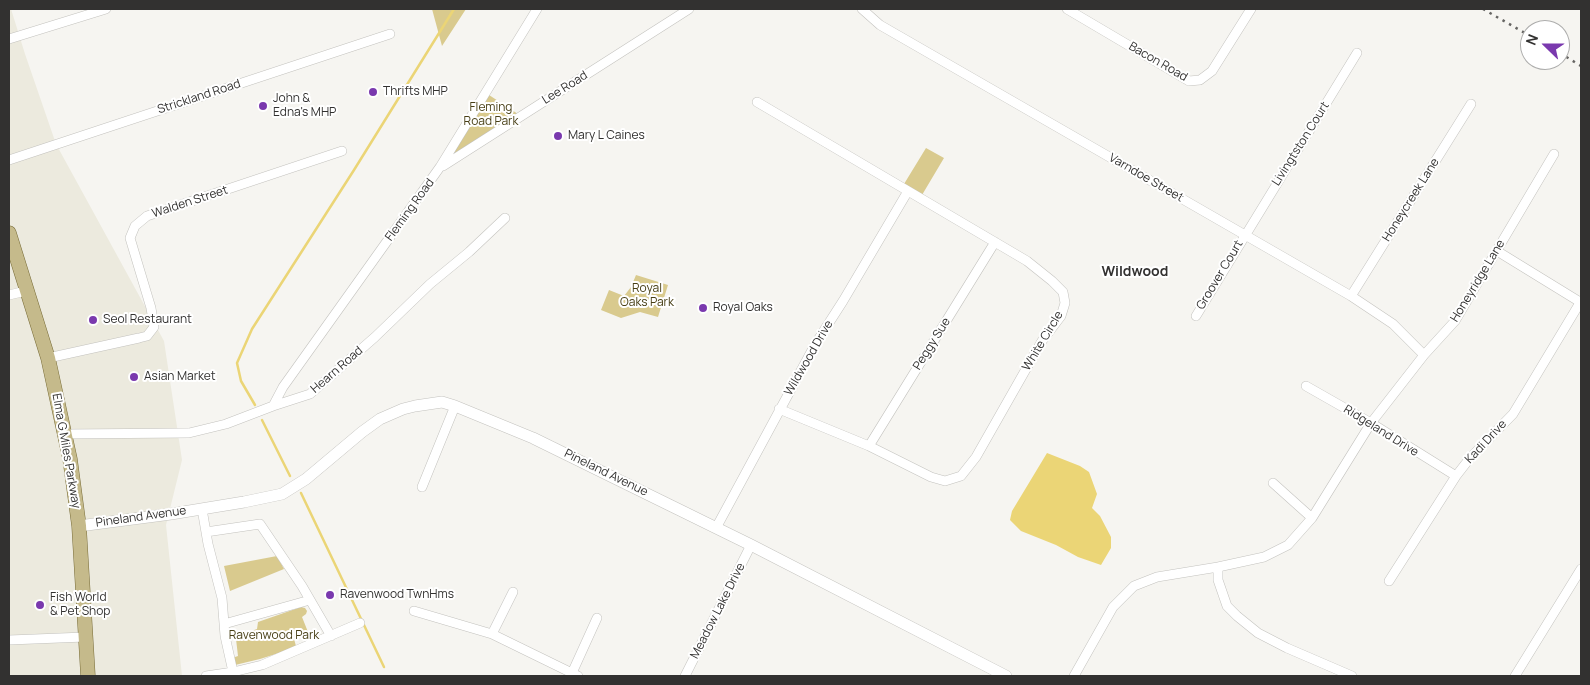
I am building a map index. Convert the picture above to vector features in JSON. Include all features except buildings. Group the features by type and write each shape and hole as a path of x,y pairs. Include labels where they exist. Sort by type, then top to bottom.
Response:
{"main road":[{"name":"Elma G Miles Parkway","path":"9,233 48,358 66,434 79,526 88,676"}],"street":[{"path":"9,39 106,9"},
{"name":"Fleming Road","path":"273,406 283,387 440,167 537,9"},
{"name":"Lee Road","path":"440,167 689,9"},
{"name":"Varndoe Street","path":"862,9 880,25 1352,296 1393,324 1424,355"},
{"name":"Bacon Road","path":"1067,9 1189,81 1200,80 1212,71 1251,9"},
{"name":"Strickland Road","path":"9,160 390,34"},
{"name":"Livingtston Court","path":"1245,235 1356,53"},
{"name":"White Circle","path":"758,102 1027,261 1063,292 1065,303 1061,316 1042,342 976,457 961,476 945,481 931,477 869,446 779,409"},
{"name":"Honeycreek Lane","path":"1352,296 1471,104"},
{"name":"Walden Street","path":"48,358 147,336 154,327 151,308 130,238 134,226 147,216 342,151"},
{"name":"Honeyridge Lane","path":"1312,518 1370,423 1424,355 1455,321 1554,154"},
{"name":"Wildwood Drive","path":"716,528 816,343 843,302 908,191"},
{"name":"Hearn Road","path":"66,434 189,433 226,424 310,394 375,337 430,284 469,252 504,218"},
{"name":"Groover Court","path":"1196,316 1245,235"},
{"name":"Peggy Sue","path":"869,446 995,242"},
{"path":"1497,251 1581,302"},
{"path":"9,295 26,291"},
{"name":"Kadi Drive","path":"1389,581 1456,476 1470,458 1513,414 1581,302"},
{"name":"Ridgeland Drive","path":"1306,386 1456,476"},
{"name":"Pineland Avenue","path":"79,526 282,494 306,480 380,419 403,409 442,402 534,438 751,545 1006,676"},
{"path":"422,488 455,406"},
{"path":"1074,676 1113,607 1134,586 1157,576 1218,567 1264,557 1288,545 1312,518 1273,483"},
{"name":"Pineland Avenue","path":"202,508 222,598 224,624 233,672"},
{"path":"206,532 260,524 310,600 331,636"},
{"name":"Meadow Lake Drive","path":"685,676 751,545"},
{"path":"1218,567 1218,580 1227,606 1237,616 1272,640 1352,676"},
{"path":"1515,676 1581,569"},
{"path":"492,634 512,592"},
{"path":"224,624 310,600"},
{"path":"414,612 492,634 575,675 597,618"},
{"path":"206,676 262,665 360,623"},
{"path":"9,640 85,637"}],"shaded area":[{"path":"9,9 11,9 56,144 164,341 182,460 166,525 182,676 9,676"},
{"path":"1047,453 1080,466 1089,472 1097,494 1092,508 1100,516 1111,537 1111,548 1101,565 1078,557 1056,545 1021,531 1010,520 1012,511"}],"green space":[{"path":"432,9 466,9 442,46"},
{"name":"Fleming Road Park","path":"486,93 521,116 451,160 447,156"},
{"path":"926,148 944,158 922,195 904,184"},
{"name":"Royal Oaks Park","path":"636,275 668,285 658,317 640,312 621,318 601,310 609,290 624,296 631,287"},
{"path":"277,556 284,569 230,591 224,566"},
{"name":"Ravenwood Park","path":"301,607 307,611 302,617 308,632 315,633 315,637 310,638 308,634 294,639 296,646 260,659 235,665 232,658 238,656 236,639 232,637 234,633 237,632 238,636 257,629 258,622"}],"waterway":[{"path":"255,405 241,381 237,363 252,329 454,9"},
{"path":"262,420 290,476"},
{"path":"301,493 384,667"}],"railway":[{"path":"1483,9 1520,30"},
{"path":"1570,59 1581,66"}],"place":[{"name":"Thrifts MHP","path":"373,92"},
{"name":"John & Edna's MHP","path":"263,106"},
{"name":"Mary L Caines","path":"558,136"},
{"name":"Royal Oaks","path":"703,308"},
{"name":"Seol Restaurant","path":"93,320"},
{"name":"Asian Market","path":"134,377"},
{"name":"Ravenwood TwnHms","path":"330,595"},
{"name":"Fish World & Pet Shop","path":"40,605"}],"district":[{"name":"Wildwood","path":"1135,272"}]}
